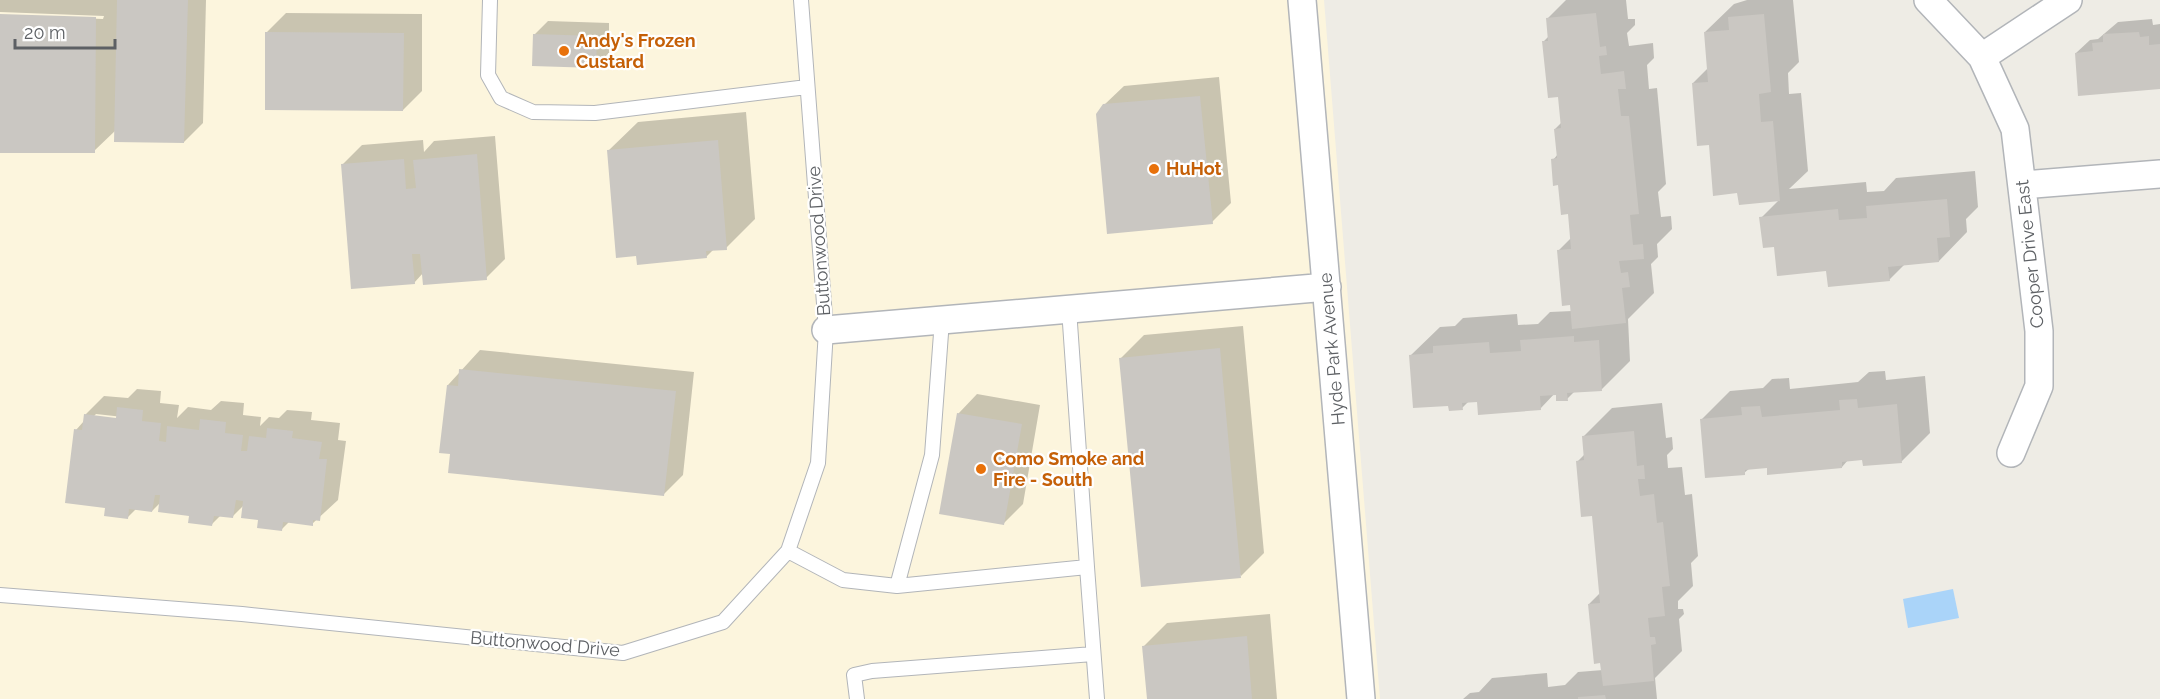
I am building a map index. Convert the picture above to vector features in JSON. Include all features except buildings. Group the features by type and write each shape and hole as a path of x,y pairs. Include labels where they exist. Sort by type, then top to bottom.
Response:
{"street":[{"name":"Hyde Park Avenue","path":"1302,0 1361,699"},
{"name":"Cooper Drive East","path":"1928,0 1982,57 2015,129 2039,332 2039,386 2011,453"},
{"path":"1982,57 2068,0"},
{"path":"2022,185 2160,174"},
{"path":"826,330 1327,287"}],"lane":[{"path":"490,0 488,75 501,98 533,112 595,113 807,87"},
{"name":"Buttonwood Drive","path":"0,595 242,614 623,653 723,622 788,551 818,463 826,330 801,0"},
{"path":"1069,309 1097,699"},
{"path":"897,586 932,455 942,320"},
{"path":"788,551 843,580 897,586 1087,567"},
{"path":"857,699 854,675 872,671 1093,654"}],"shaded area":[{"path":"0,0 1324,0 1380,699 0,699"}],"water":[{"path":"1953,589 1959,618 1908,628 1903,599"}],"place":[{"name":"Andy's Frozen Custard","path":"564,51"},
{"name":"HuHot","path":"1154,169"},
{"name":"Como Smoke and Fire - South","path":"981,469"}]}
